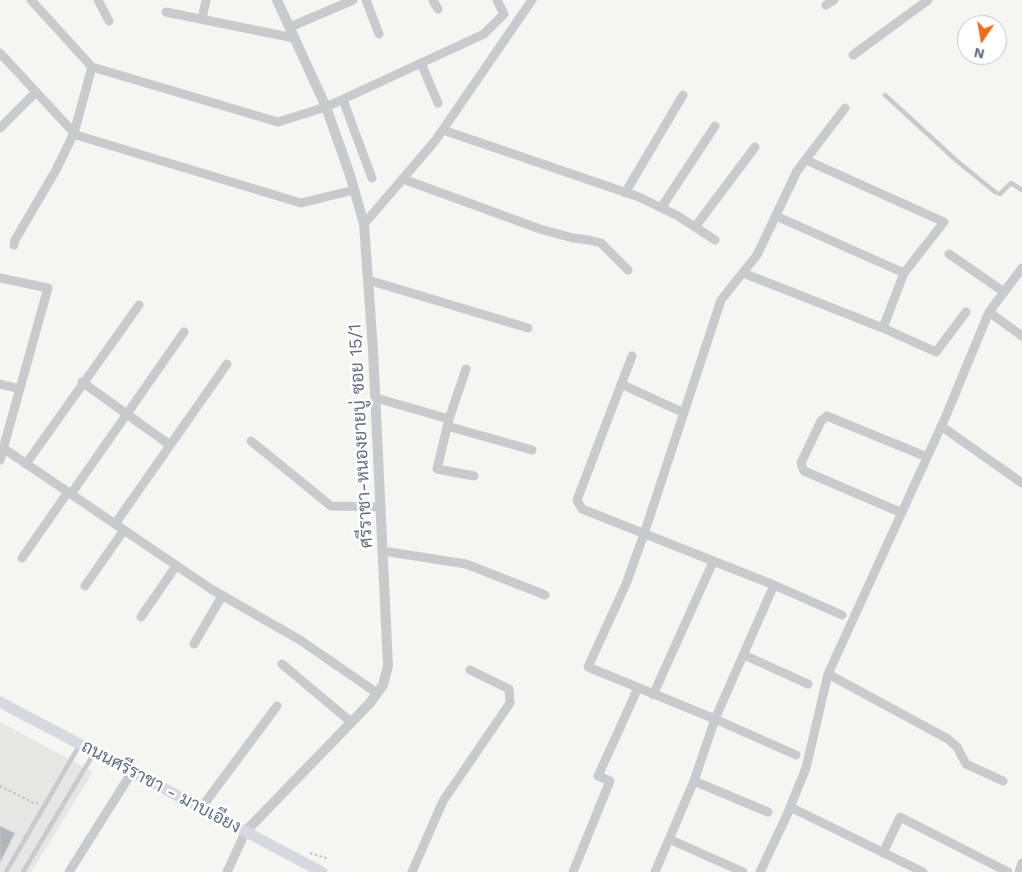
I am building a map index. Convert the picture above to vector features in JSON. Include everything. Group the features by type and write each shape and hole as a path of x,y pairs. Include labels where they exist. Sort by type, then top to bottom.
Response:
{"main road":[{"name":"ถนนศรีราชา - มาบเอียง","path":"0,702 322,872"}],"street":[{"path":"31,0 92,67 278,122 326,107 484,34 504,14 497,0"},
{"path":"98,0 109,21"},
{"path":"202,19 206,0"},
{"name":"ศรีราชา-หนองยายบู่ ซอย 15/1","path":"246,832 377,693 383,685 388,666 376,398 364,224 326,107 277,0"},
{"path":"290,27 354,0"},
{"path":"366,0 379,34"},
{"path":"433,0 438,9"},
{"path":"364,224 443,130 532,0"},
{"path":"853,55 928,0"},
{"path":"166,12 294,38"},
{"path":"0,53 76,135 301,203 354,190"},
{"path":"421,62 438,103"},
{"path":"14,245 14,240 56,170 74,133 92,67"},
{"path":"0,128 36,92"},
{"path":"625,193 683,95"},
{"path":"342,100 372,178"},
{"path":"796,755 715,719 588,667 626,584 721,300 757,255 797,171 845,108"},
{"path":"661,208 715,126"},
{"path":"443,130 625,193 661,208 715,240"},
{"path":"695,227 754,147"},
{"path":"806,160 944,222 904,273 883,328"},
{"path":"403,179 540,229 601,243 628,270"},
{"path":"776,216 904,273"},
{"path":"949,254 1004,292"},
{"path":"760,872 806,768 828,674 941,426 989,312 1022,268"},
{"path":"0,460 48,288 3,278 9,269"},
{"path":"743,273 883,328 936,352 966,312"},
{"path":"368,280 528,328"},
{"path":"26,464 82,382 139,305"},
{"path":"989,312 1022,336"},
{"path":"22,558 184,332"},
{"path":"632,356 577,500 582,509 774,585 842,615"},
{"path":"115,524 227,364"},
{"path":"466,369 448,422 437,469 474,476"},
{"path":"82,382 170,445"},
{"path":"0,384 20,389"},
{"path":"621,384 684,413"},
{"path":"376,398 532,450"},
{"path":"902,513 804,471 801,463 821,421 827,416 927,457"},
{"path":"941,426 1022,482"},
{"path":"251,441 330,506 381,506"},
{"path":"3,448 176,566 222,596 300,640 377,693"},
{"path":"85,586 124,530"},
{"path":"383,551 466,564 545,595"},
{"path":"654,695 713,562"},
{"path":"141,616 176,566"},
{"path":"655,872 694,781 715,719 774,585"},
{"path":"194,644 222,596"},
{"path":"744,655 808,684"},
{"path":"282,664 351,722"},
{"path":"412,872 443,801 510,703 509,689 470,670"},
{"path":"828,674 948,739 955,744 966,764 1003,781"},
{"path":"573,872 610,781 598,776 638,688"},
{"path":"201,808 277,706"},
{"path":"69,872 132,772"},
{"path":"694,781 768,812"},
{"path":"790,807 923,872"},
{"path":"883,853 900,817 997,870 1008,872"},
{"path":"227,872 246,832"},
{"path":"669,839 743,872"},
{"path":"1019,872 1022,862"}],"lane":[{"path":"885,95 957,161 995,192 1000,194 1011,183 1022,190"},
{"path":"6,872 80,744"},
{"path":"23,872 95,752"}],"path":[{"path":"0,786 34,803 41,802"},
{"path":"309,852 326,858"}],"shaded area":[{"path":"0,722 93,772 31,872 0,872"}],"building":[{"path":"0,826 15,833 0,863"}]}
